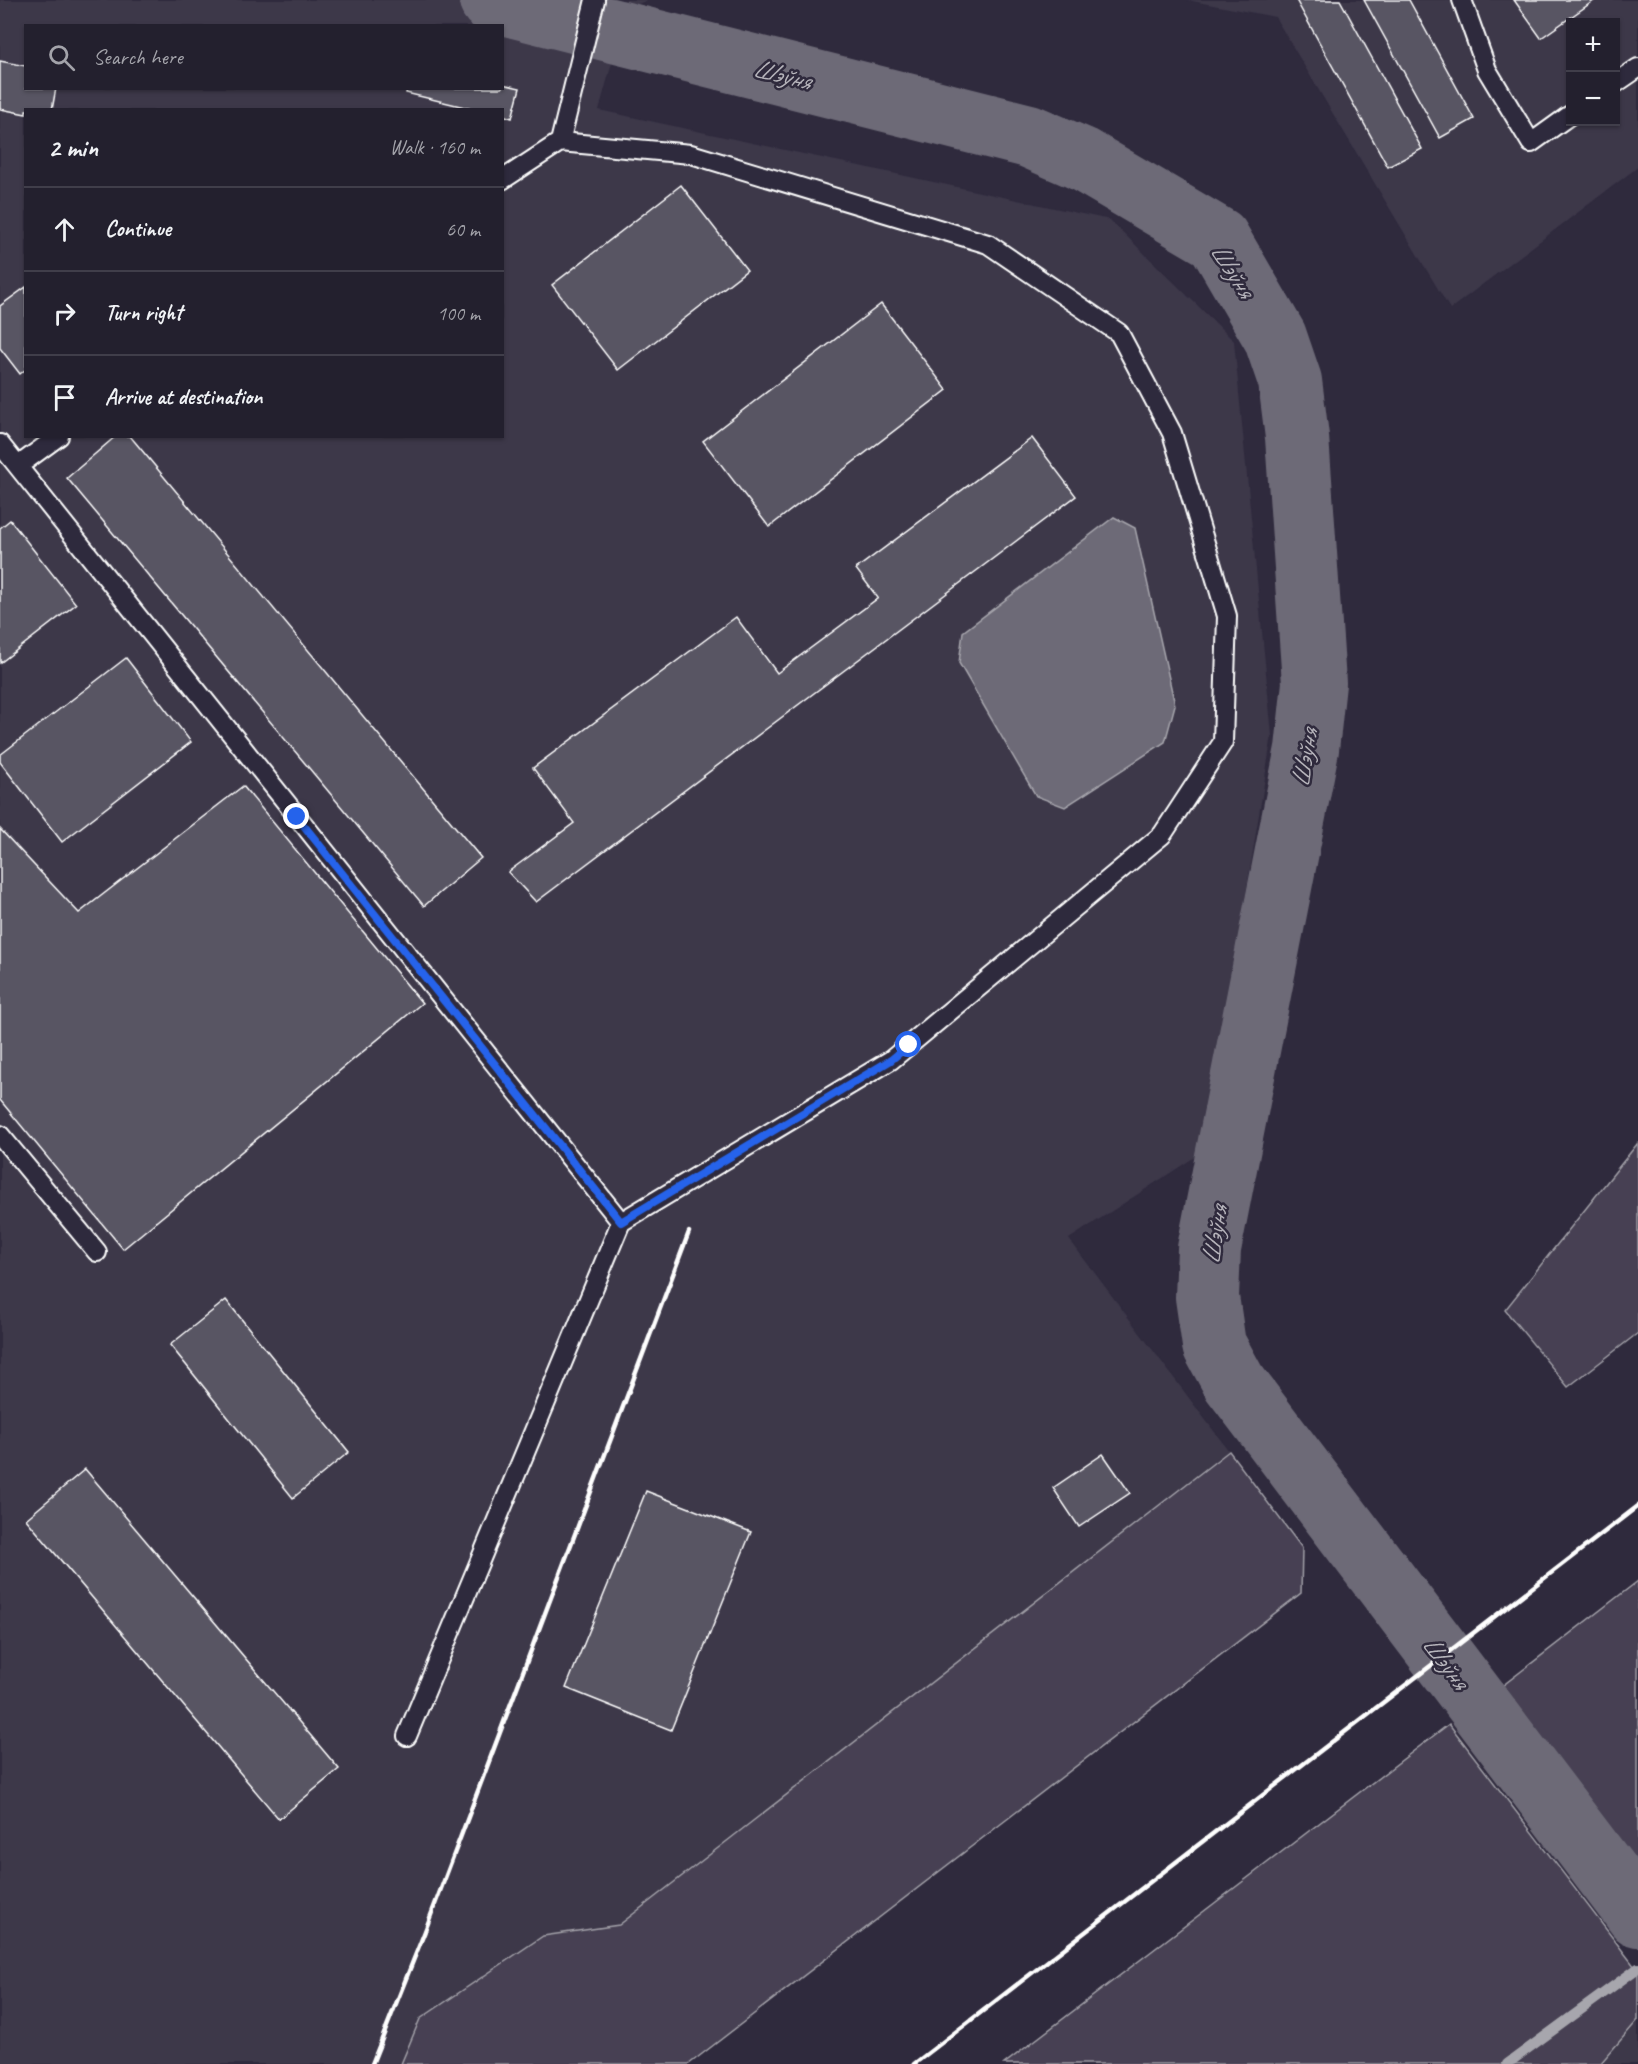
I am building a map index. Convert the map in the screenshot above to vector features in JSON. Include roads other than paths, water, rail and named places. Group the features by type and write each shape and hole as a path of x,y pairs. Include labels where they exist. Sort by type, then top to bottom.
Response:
{"lane":[{"path":"560,142 595,0"},
{"path":"1462,0 1487,70 1531,143 1566,118"},
{"path":"1620,80 1638,68"},
{"path":"408,1736 621,1222 891,1060 1162,835 1223,742 1227,616 1172,433 1119,333 988,244 691,154 560,142 504,179"},
{"path":"18,466 56,438"},
{"path":"0,444 621,1222"},
{"path":"0,1135 97,1252"}],"waterway":[{"name":"Шэўня","path":"491,0 1029,136 1082,159 1218,239 1275,337 1290,381 1297,437 1314,683 1307,749 1209,1249 1207,1297 1214,1345 1234,1382 1638,1915"},
{"path":"1507,2064 1638,1968"}],"railway":[{"path":"372,2064 425,1931 689,1232"},
{"path":"914,2064 1638,1506"}]}
